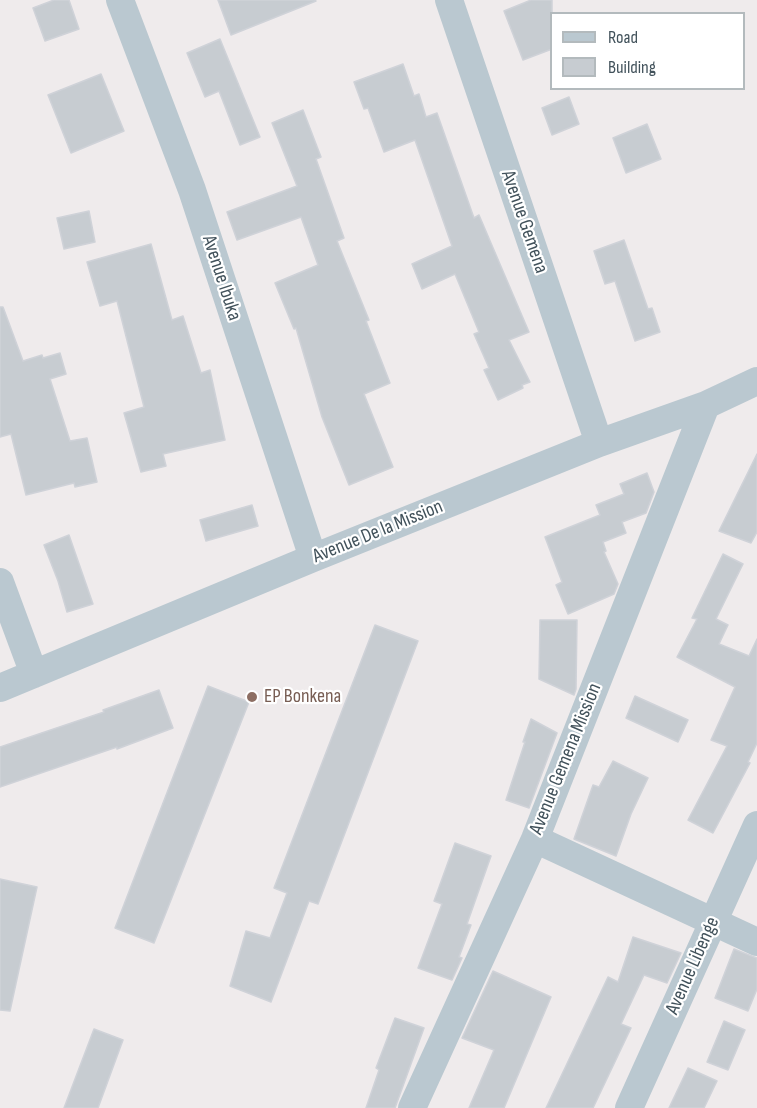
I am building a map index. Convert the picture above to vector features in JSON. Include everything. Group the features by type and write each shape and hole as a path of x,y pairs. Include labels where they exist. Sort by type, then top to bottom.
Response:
{"street":[{"name":"Avenue Ibuka","path":"120,0 192,190 314,558"},
{"name":"Avenue Gemena","path":"449,0 599,443"},
{"name":"Avenue De la Mission","path":"0,688 599,443 706,405 757,381"},
{"name":"Avenue Gemena Mission","path":"412,1108 535,839 706,405"},
{"path":"0,582 34,674"},
{"name":"Avenue Libenge","path":"629,1108 757,825"},
{"path":"535,839 757,942"}],"building":[{"path":"54,0 69,0 79,29 45,41 33,8"},
{"path":"218,0 315,0 316,1 231,35"},
{"path":"531,0 552,0 550,50 523,60 504,11"},
{"path":"220,39 260,137 240,145 219,91 205,97 187,53"},
{"path":"403,64 414,96 419,94 426,117 437,113 474,218 479,215 529,332 509,340 530,382 498,400 484,370 489,368 474,334 479,332 455,274 422,289 412,264 452,246 415,140 384,152 368,108 364,109 354,82"},
{"path":"101,74 124,131 71,153 48,95"},
{"path":"569,97 579,124 552,135 542,108"},
{"path":"303,110 321,157 316,159 344,238 337,241 369,320 366,321 390,383 364,394 393,467 349,485 322,417 296,328 294,329 275,283 318,265 301,217 237,240 227,212 297,186 272,123"},
{"path":"647,124 661,159 626,173 613,138"},
{"path":"89,211 95,242 64,249 57,218"},
{"path":"624,240 648,309 652,308 660,332 635,341 615,281 605,284 594,251"},
{"path":"151,244 172,320 183,316 201,373 210,370 225,440 163,454 166,466 141,472 124,413 144,407 117,301 100,306 87,262"},
{"path":"0,307 3,307 23,361 42,355 43,358 60,353 66,374 50,379 70,441 87,438 97,482 75,487 74,483 26,495 11,434 0,437"},
{"path":"757,454 757,532 751,543 719,531"},
{"path":"647,473 654,492 646,513 622,522 626,533 603,542 606,551 604,552 618,584 614,594 568,614 556,585 562,582 545,537 600,515 596,505 624,494 620,484"},
{"path":"252,505 258,526 206,541 200,520"},
{"path":"69,535 93,604 67,612 44,545"},
{"path":"723,554 743,564 716,619 728,625 719,644 749,656 757,639 757,743 748,762 750,763 713,833 688,820 727,746 711,740 735,687 677,657 697,619 692,618"},
{"path":"540,620 577,620 574,695 539,679"},
{"path":"375,625 418,641 318,904 309,901 271,1002 230,986 246,931 270,938 287,893 274,888"},
{"path":"208,686 249,702 154,943 115,928"},
{"path":"159,690 173,728 0,787 0,747 104,712 103,710"},
{"path":"635,696 688,720 678,742 626,718"},
{"path":"531,719 557,733 529,808 506,800"},
{"path":"613,761 648,778 631,814 616,856 574,839 593,785 599,787"},
{"path":"455,843 491,856 467,924 471,925 459,957 462,958 452,980 418,968 442,904 434,901"},
{"path":"0,879 37,887 10,1011 0,1010"},
{"path":"633,937 681,953 667,983 644,975 621,1024 631,1028 593,1108 546,1108 608,977 618,982"},
{"path":"734,949 757,958 757,989 748,1011 715,998"},
{"path":"493,971 551,997 504,1108 469,1108 494,1050 462,1038"},
{"path":"395,1018 424,1028 395,1108 366,1108 379,1070 376,1068"},
{"path":"724,1021 745,1030 728,1070 707,1062"},
{"path":"94,1029 123,1040 98,1108 64,1108"},
{"path":"688,1068 717,1081 704,1108 669,1108"}],"place":[{"name":"EP Bonkena","path":"252,697"}]}
